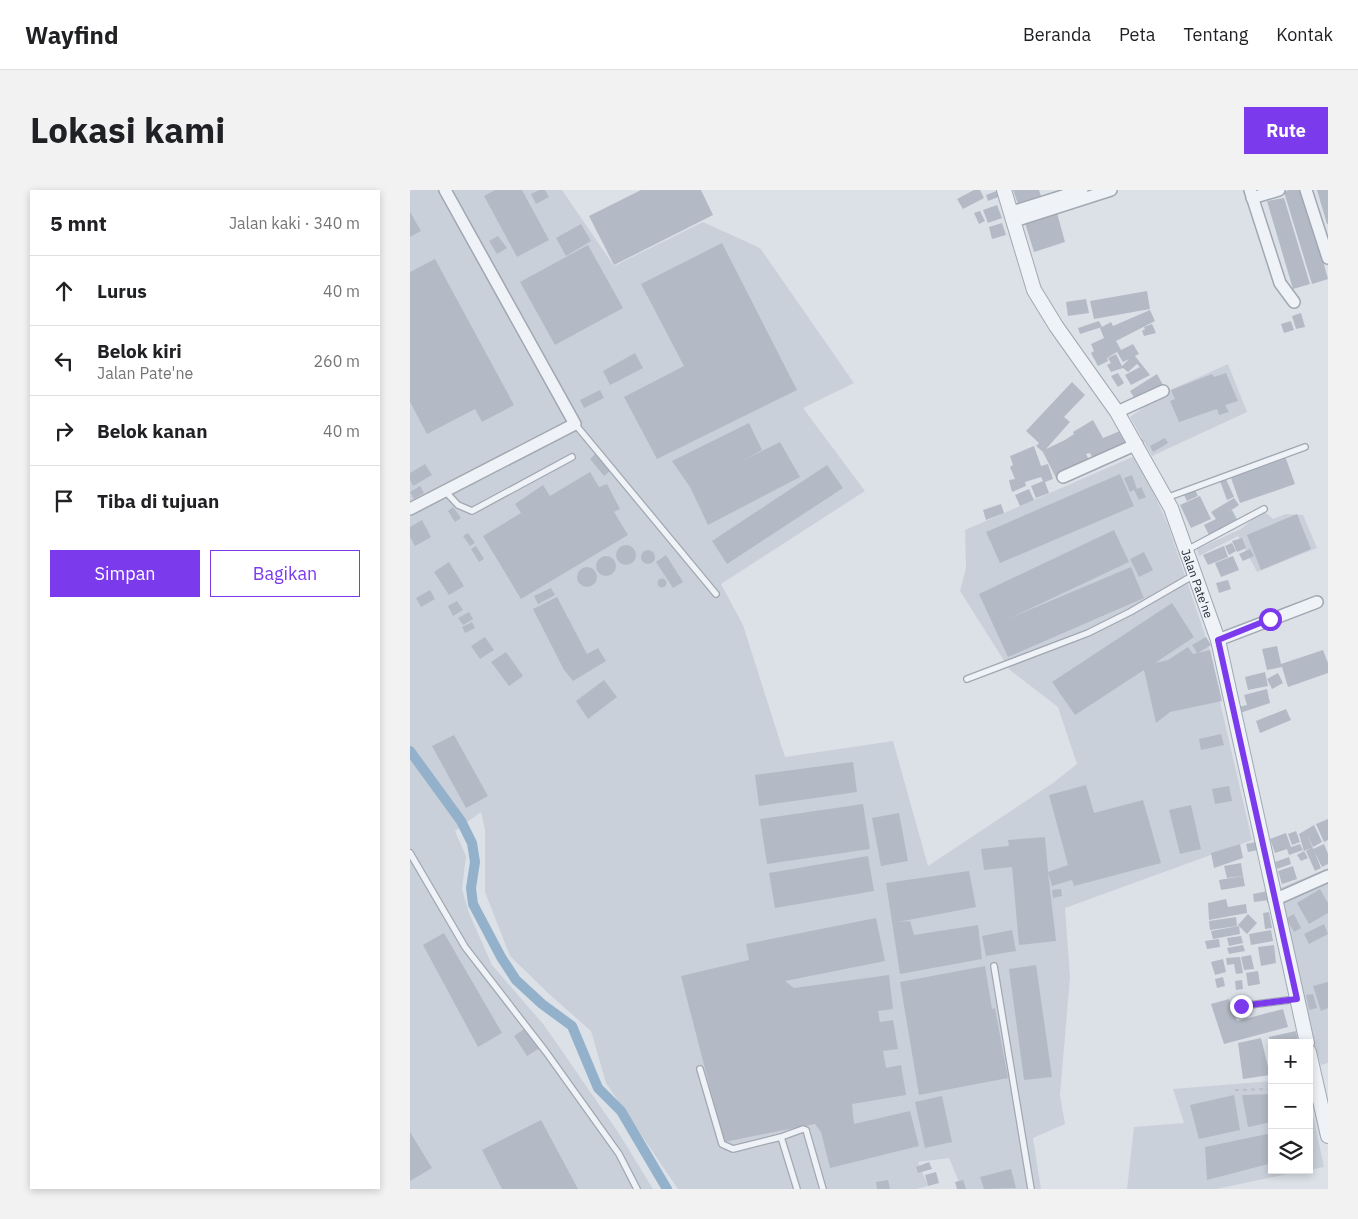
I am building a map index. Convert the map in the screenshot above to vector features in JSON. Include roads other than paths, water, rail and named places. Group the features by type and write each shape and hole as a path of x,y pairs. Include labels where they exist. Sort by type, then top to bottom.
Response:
{"street":[{"path":"410,509 575,424 445,190"},
{"name":"Jalan Pate'ne","path":"1004,190 1034,290 1056,326 1117,412 1136,444 1166,498 1196,574 1218,640 1306,1039"},
{"path":"1013,216 1111,190"},
{"path":"1278,190 1251,194 1280,283 1294,302"},
{"path":"1306,190 1328,258"},
{"path":"1013,216 1078,191"},
{"path":"1117,412 1163,391"},
{"path":"1063,477 1136,444"},
{"path":"1218,640 1317,602"},
{"path":"1274,900 1328,876"},
{"path":"1313,1070 1328,1136"}],"lane":[{"path":"575,424 716,594"},
{"path":"1166,498 1305,447"},
{"path":"445,491 458,505 472,511 572,457"},
{"path":"1187,550 1264,509"},
{"path":"967,679 1088,632 1130,612 1196,574"},
{"path":"410,853 465,947 546,1052 619,1154 637,1189"},
{"path":"994,966 1031,1189"},
{"path":"1241,1006 1297,999"},
{"path":"700,1069 722,1144 733,1149 781,1137 803,1129 808,1132 823,1189"},
{"path":"781,1137 797,1189"}],"waterway":[{"path":"410,751 461,821 472,843 475,862 471,888 473,904 501,957 516,980 542,1004 572,1026 598,1088 621,1111 667,1189"}]}
